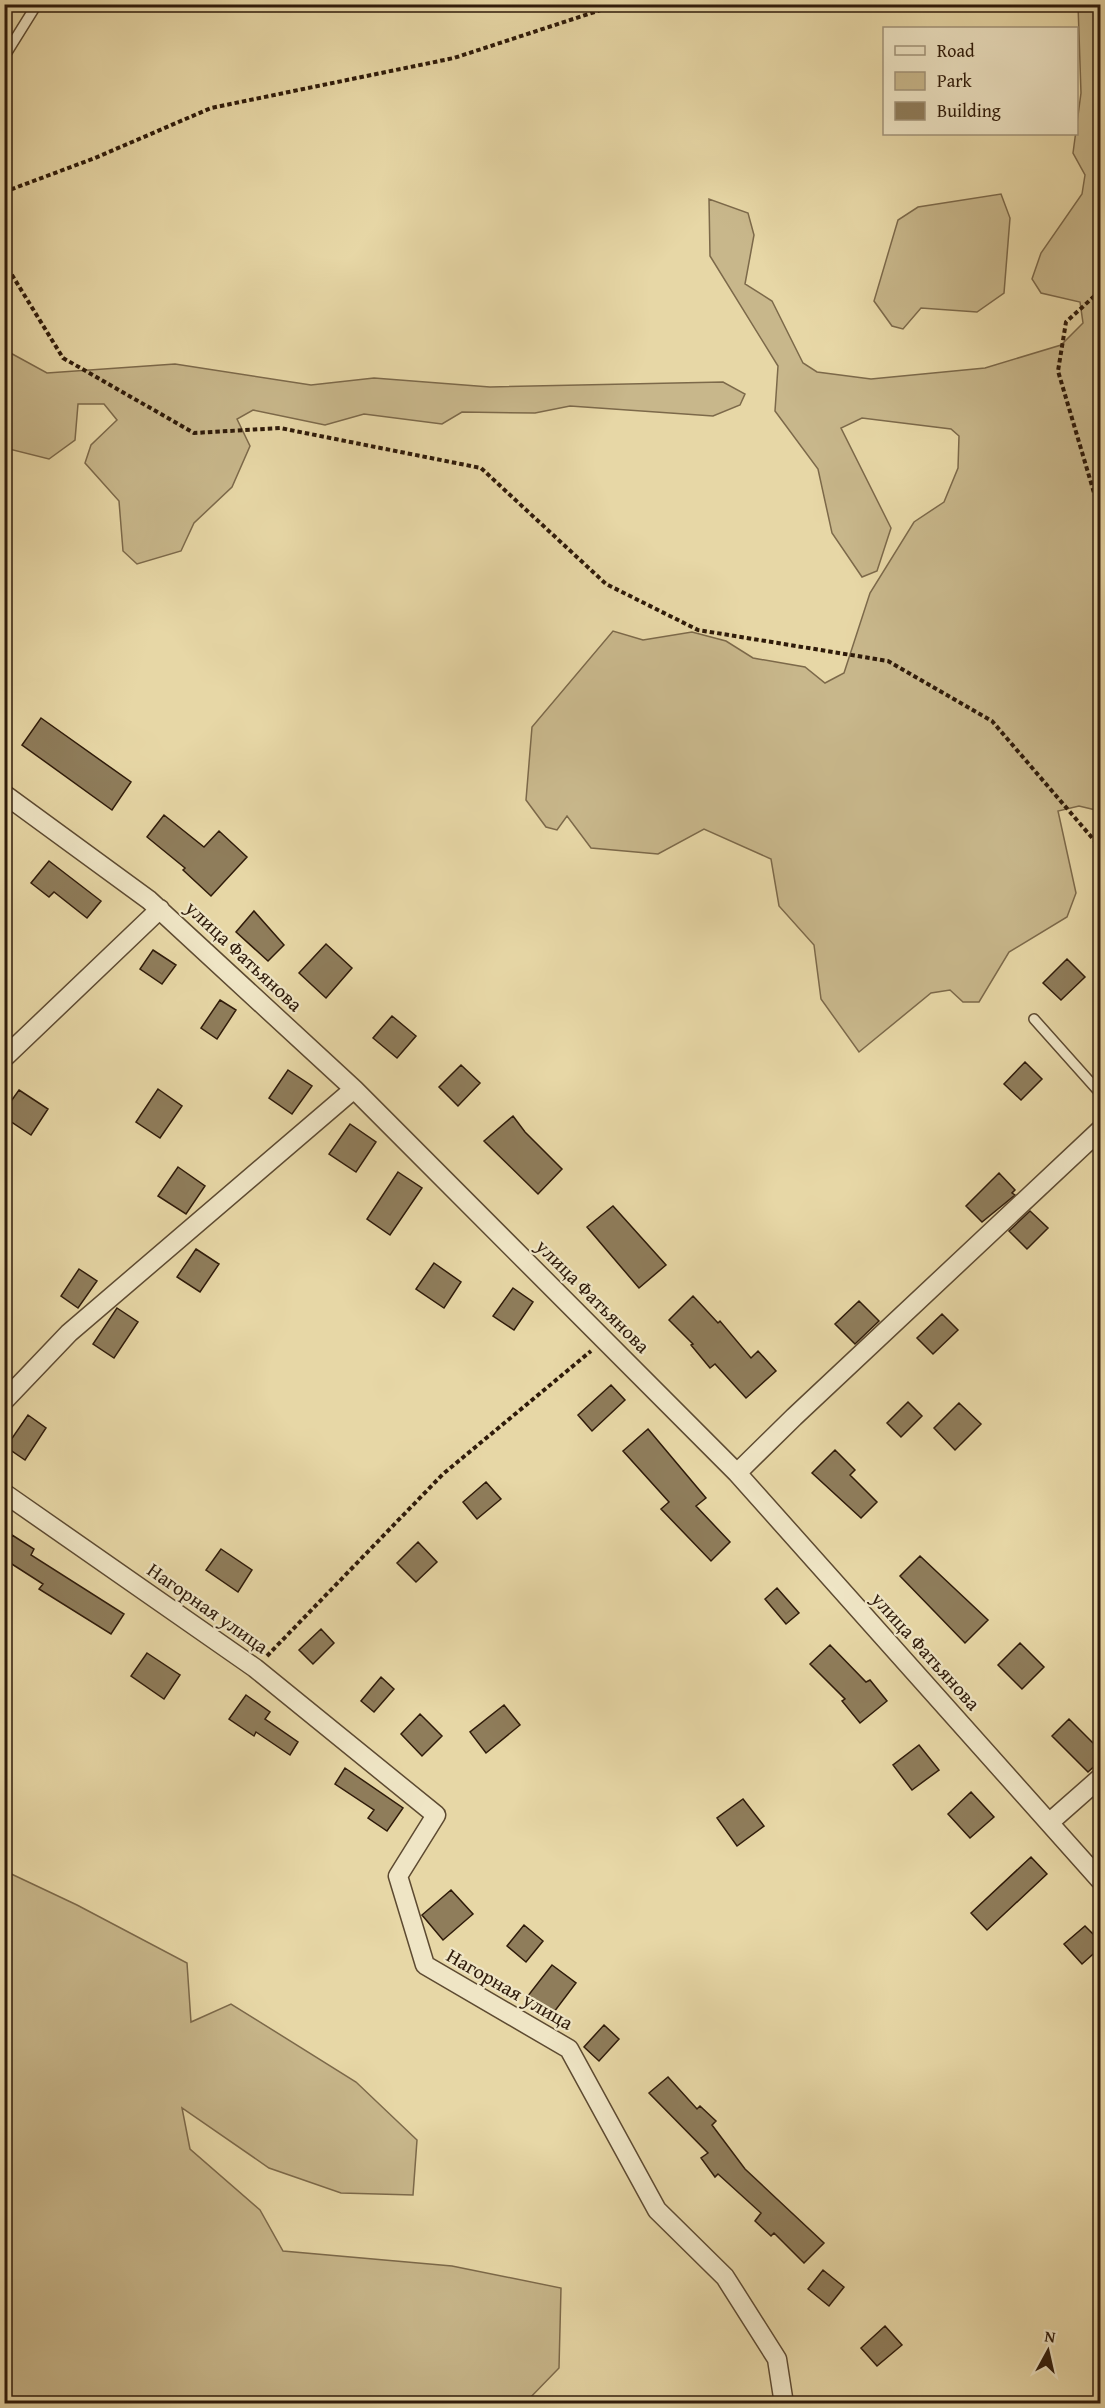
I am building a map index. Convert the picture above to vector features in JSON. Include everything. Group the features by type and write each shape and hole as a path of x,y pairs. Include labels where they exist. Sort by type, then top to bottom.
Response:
{"street":[{"name":"улица Фатьянова","path":"4,794 160,909 354,1089 737,1473 1101,1880"},
{"path":"4,1058 160,909"},
{"path":"4,1401 69,1333 354,1089"},
{"path":"737,1473 1101,1130"},
{"name":"Нагорная улица","path":"4,1493 255,1668 436,1815 398,1876 425,1965 569,2049 657,2210 725,2277 777,2359 784,2403"},
{"path":"1050,1822 1101,1778"}],"lane":[{"path":"4,57 37,4"},
{"path":"1034,1019 1101,1093"}],"path":[{"path":"4,192 95,158 211,108 454,58 619,4"},
{"path":"4,262 63,358 194,433 280,428 481,468 606,584 698,630 888,661 992,721 1101,847"},
{"path":"1101,291 1066,322 1058,371 1101,513"},
{"path":"255,1668 443,1474 605,1339"}],"green space":[{"path":"1078,5 1100,5 1100,811 1079,806 1058,811 1076,893 1067,917 1009,952 979,1002 963,1002 950,990 931,993 859,1052 821,999 814,945 779,906 771,859 704,829 658,854 591,848 567,816 557,830 546,827 526,800 532,727 613,631 643,640 692,632 726,641 753,658 805,667 825,683 844,673 870,593 914,522 944,502 958,468 959,436 951,429 862,418 841,428 891,528 877,571 862,577 832,533 818,469 775,411 778,366 710,256 709,199 748,213 754,235 745,284 772,301 803,363 817,372 871,379 985,368 1061,345 1083,323 1080,302 1041,293 1032,279 1041,253 1082,194 1085,175 1073,153 1075,135 1078,135 1081,93"},
{"path":"1001,194 1010,218 1004,293 977,312 921,308 903,329 892,326 874,301 898,220 918,207"},
{"path":"5,350 47,373 175,364 311,385 374,378 490,387 723,382 745,394 740,405 713,416 570,406 535,413 462,412 442,424 364,414 325,425 253,410 237,419 250,446 232,487 194,523 181,551 137,564 123,551 119,501 85,463 91,445 117,420 104,404 78,404 75,440 49,459 5,448"},
{"path":"5,1871 77,1905 187,1963 191,2022 231,2004 356,2082 417,2140 413,2195 341,2193 269,2168 182,2108 190,2149 260,2210 283,2251 452,2266 561,2288 559,2368 525,2403 5,2403"}],"building":[{"path":"41,718 131,782 112,810 22,745"},
{"path":"164,815 204,847 219,831 247,857 211,896 183,870 185,868 147,837"},
{"path":"49,861 101,901 87,918 54,892 49,897 31,883"},
{"path":"254,911 284,945 268,961 236,932"},
{"path":"326,944 352,968 326,998 299,973"},
{"path":"153,950 176,965 162,984 140,969"},
{"path":"1067,959 1085,977 1061,1000 1043,983"},
{"path":"220,1000 236,1010 217,1039 201,1028"},
{"path":"392,1016 416,1036 397,1058 373,1038"},
{"path":"1025,1062 1042,1079 1021,1100 1004,1084"},
{"path":"461,1065 480,1083 458,1106 439,1087"},
{"path":"288,1070 312,1086 292,1114 269,1098"},
{"path":"158,1089 182,1106 160,1138 136,1122"},
{"path":"19,1090 48,1109 31,1135 4,1117 4,1111"},
{"path":"513,1116 525,1132 562,1169 538,1194 484,1141"},
{"path":"350,1124 376,1142 356,1172 329,1154"},
{"path":"178,1167 205,1186 186,1214 158,1196"},
{"path":"398,1172 422,1188 390,1235 367,1219"},
{"path":"999,1173 1015,1190 1012,1193 1015,1195 982,1222 966,1206"},
{"path":"613,1206 666,1265 639,1288 587,1227"},
{"path":"1030,1211 1048,1228 1027,1249 1009,1231"},
{"path":"196,1249 219,1264 200,1292 177,1277"},
{"path":"434,1263 461,1282 444,1308 416,1289"},
{"path":"79,1269 97,1281 78,1308 61,1296"},
{"path":"513,1288 533,1302 514,1330 493,1316"},
{"path":"693,1296 718,1323 720,1321 751,1358 758,1351 776,1371 746,1398 715,1364 710,1368 691,1345 693,1344 669,1320"},
{"path":"859,1301 879,1321 855,1344 835,1324"},
{"path":"117,1308 138,1322 114,1358 93,1344"},
{"path":"942,1314 958,1330 933,1354 917,1338"},
{"path":"611,1385 625,1400 592,1431 578,1415"},
{"path":"908,1402 922,1416 901,1437 887,1423"},
{"path":"959,1403 981,1424 955,1450 934,1428"},
{"path":"28,1415 46,1428 25,1460 6,1447"},
{"path":"648,1429 706,1498 696,1506 730,1542 711,1561 661,1509 669,1502 623,1451"},
{"path":"835,1450 855,1470 850,1475 877,1502 861,1518 812,1473"},
{"path":"486,1482 501,1499 477,1519 463,1502"},
{"path":"12,1535 34,1549 31,1555 124,1614 111,1634 39,1589 43,1584 4,1559 4,1546"},
{"path":"418,1542 437,1562 416,1582 397,1563"},
{"path":"221,1549 252,1570 238,1592 206,1570"},
{"path":"920,1556 988,1620 965,1643 900,1576"},
{"path":"777,1588 799,1613 786,1624 765,1599"},
{"path":"321,1629 334,1643 313,1664 299,1650"},
{"path":"1020,1643 1044,1667 1022,1689 998,1665"},
{"path":"830,1645 866,1682 870,1680 887,1701 860,1723 842,1701 845,1699 810,1664"},
{"path":"147,1653 180,1675 164,1699 131,1676"},
{"path":"381,1677 394,1689 374,1712 361,1701"},
{"path":"246,1695 270,1712 265,1719 298,1742 290,1755 256,1732 254,1736 229,1719"},
{"path":"504,1705 520,1725 486,1753 470,1732"},
{"path":"420,1714 442,1736 422,1756 401,1734"},
{"path":"1069,1719 1101,1751 1101,1760 1088,1772 1052,1736"},
{"path":"919,1745 939,1770 912,1790 893,1765"},
{"path":"345,1768 403,1808 387,1831 368,1818 374,1810 335,1784"},
{"path":"971,1792 994,1817 970,1838 948,1814"},
{"path":"743,1799 764,1826 737,1846 717,1818"},
{"path":"1031,1857 1047,1874 987,1930 971,1913"},
{"path":"451,1890 473,1914 443,1940 422,1915"},
{"path":"524,1925 543,1941 526,1962 507,1946"},
{"path":"1085,1926 1101,1942 1101,1947 1082,1964 1064,1944"},
{"path":"552,1965 576,1983 551,2016 527,1997"},
{"path":"604,2025 619,2039 599,2061 584,2047"},
{"path":"668,2077 697,2109 700,2106 716,2121 712,2125 745,2169 824,2243 804,2263 774,2233 771,2236 755,2221 761,2213 718,2174 715,2177 701,2158 708,2153 649,2093"},
{"path":"823,2270 844,2287 829,2306 808,2289"},
{"path":"885,2326 902,2345 877,2366 861,2348"}]}
